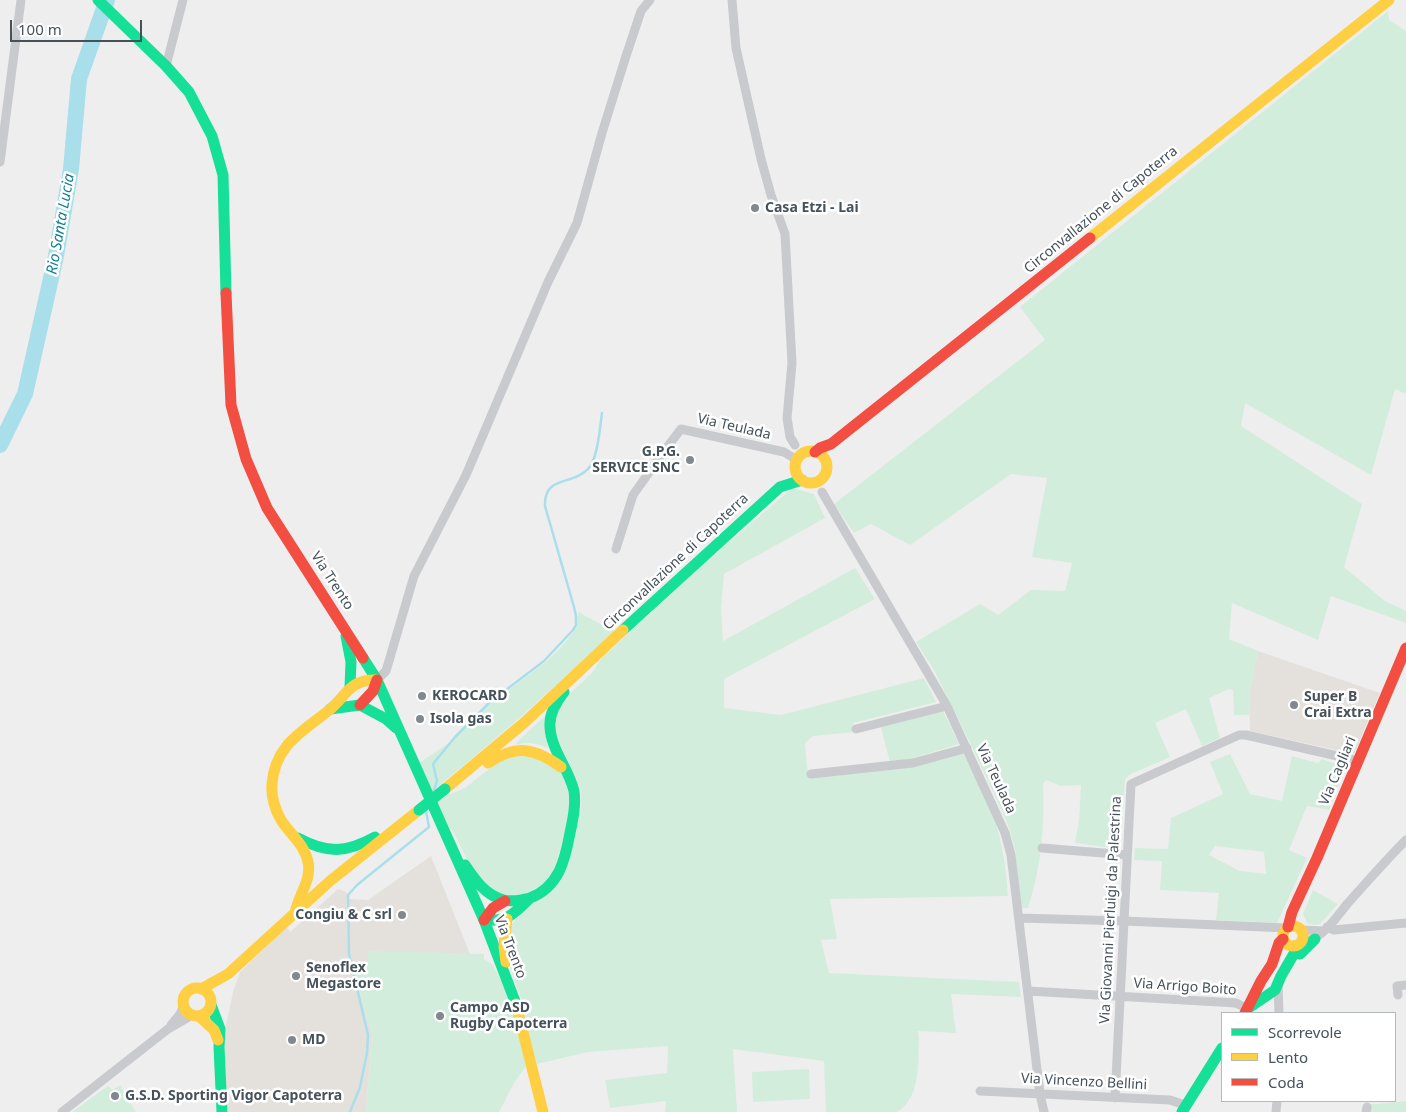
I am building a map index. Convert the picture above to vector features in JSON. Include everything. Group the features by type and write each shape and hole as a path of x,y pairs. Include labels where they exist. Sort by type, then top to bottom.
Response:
{"street":[{"path":"0,162 21,0"},
{"name":"Via Trento","path":"98,0 189,92 212,136 223,175 231,405 246,459 267,508 377,680 484,920 510,989 543,1112"},
{"path":"161,63 183,0"},
{"path":"360,705 373,691 377,680 386,671 414,576 466,475 548,282 577,223 626,56 641,11 650,0"},
{"path":"732,0 736,48 761,159 785,234 792,363 787,418 790,437 803,458"},
{"name":"Circonvallazione di Capoterra","path":"803,458 831,444 1389,0"},
{"name":"Via Teulada","path":"616,549 633,495 681,429 803,458"},
{"path":"780,487 815,482 822,478 826,472 826,462 831,444"},
{"path":"780,487 783,480 803,458 820,454 826,462"},
{"path":"803,458 797,475 822,492"},
{"path":"822,478 822,492"},
{"name":"Circonvallazione di Capoterra","path":"389,834 458,780 590,662 668,588 780,487"},
{"name":"Via Teulada","path":"822,492 947,706 1005,832 1011,855 1040,1094 1044,1112"},
{"path":"344,627 352,659 353,672 350,687"},
{"name":"Via Cagliari","path":"1247,1011 1263,991 1279,943 1285,933 1292,912 1359,761 1406,648"},
{"path":"451,848 480,885 495,897 505,901 518,901 532,897 543,891 553,882 564,864 575,806 574,792 570,779 552,738 550,725 558,700 582,675 590,662"},
{"path":"295,913 296,905 308,878 308,863 304,851 283,823 274,801 272,777 276,762 282,749 293,738 330,710 350,687 362,681 377,680"},
{"path":"330,710 360,705 386,718 401,733"},
{"path":"856,729 947,706"},
{"name":"Via Giovanni Pierluigi da Palestrina","path":"1115,1098 1131,784 1235,736 1246,735 1359,761"},
{"path":"811,774 913,763 967,748"},
{"path":"458,780 471,776 498,755 514,750 539,752 552,759 564,769"},
{"path":"292,835 309,846 326,851 335,851 359,846 380,834 389,834"},
{"path":"62,1112 168,1029 207,1012 216,989 228,974 330,881 389,834"},
{"path":"1288,965 1322,932 1406,840"},
{"path":"1042,848 1127,855"},
{"path":"505,901 494,906 484,920 507,919 532,897"},
{"path":"1297,904 1304,938 1300,944"},
{"path":"1019,918 1269,928 1285,933"},
{"path":"507,919 503,953 512,980 510,989"},
{"path":"1285,933 1295,926 1301,929 1322,932 1406,923"},
{"path":"1285,933 1290,946 1300,944 1322,932"},
{"name":"Via Cagliari","path":"1263,991 1275,990 1280,976 1300,944"},
{"path":"201,989 228,974"},
{"path":"1278,983 1279,1012"},
{"path":"1398,995 1397,986 1406,985"},
{"path":"219,1047 214,1030 186,1011 184,997 194,989 201,989 207,992 220,1029 222,1112"},
{"name":"Via Arrigo Boito","path":"1028,991 1236,1002 1247,1011"},
{"path":"168,1029 180,1014 184,1005"},
{"path":"1183,1110 1221,1050"},
{"name":"Via Vincenzo Bellini","path":"980,1091 1170,1100 1183,1110"}],"shaded area":[{"path":"1258,651 1380,693 1354,754 1250,731 1249,694"},
{"path":"431,856 470,954 368,952 368,971 355,976 372,1034 366,1112 228,1112 223,1040 233,992 240,972 287,927 290,932 338,889 346,892 349,899 368,900"}],"green space":[{"path":"1388,11 1389,20 1406,31 1406,394 1395,389 1371,475 1245,403 1241,426 1362,504 1344,567 1385,601 1406,611 1406,623 1331,596 1318,640 1232,603 1229,639 1258,651 1249,694 1249,715 1234,715 1233,690 1229,689 1209,698 1220,738 1202,746 1186,709 1155,723 1170,757 1131,774 1125,779 1120,849 1075,843 1079,820 1081,785 1061,786 1046,780 1043,784 1043,832 1039,863 1028,908 1021,908 1015,849 1007,822 934,670 916,642 980,604 998,615 1031,590 1065,591 1072,563 1032,557 1047,478 1011,474 910,545 871,524 854,533 834,504 1045,340 1020,307"},
{"path":"792,488 814,494 825,518 724,574 721,608 723,641 855,568 875,599 724,679 724,708 781,715 924,678 936,702 853,723 855,732 813,736 805,743 808,777 905,768 963,753 986,797 995,822 1003,853 1008,896 830,899 837,939 821,940 829,973 1019,982 1021,997 951,994 956,1033 918,1031 917,1079 910,1098 905,1106 897,1112 826,1112 824,1061 733,1049 737,1112 665,1112 666,1101 610,1108 605,1080 667,1073 668,1046 588,1052 537,1064 523,1013 522,1001 507,959 510,926 525,909 550,892 578,821 581,807 581,791 555,733 556,713 565,698 592,673 601,659 691,575"},
{"path":"578,612 614,631 530,709 442,783 448,795 465,788 500,760 511,755 526,753 548,761 561,773 571,802 570,814 557,861 551,875 542,885 519,897 495,893 471,868 454,833 446,823 419,763 453,740 491,703 546,662 577,627"},
{"path":"943,711 959,744 890,763 881,727"},
{"path":"546,715 545,729 548,748 525,743 517,745 516,743"},
{"path":"1230,754 1250,794 1282,801 1292,756 1318,763 1322,759 1343,767 1343,774 1329,810 1307,806 1289,850 1307,858 1277,923 1216,920 1219,893 1160,890 1162,861 1134,860 1135,848 1168,849 1171,818 1223,794 1210,762","holes":["1215,846 1264,852 1266,874 1240,871 1209,855"]},
{"path":"1313,890 1338,904 1320,924 1314,925 1307,923 1303,914"},
{"name":"Campo ASD Rugby Capoterra","path":"368,951 484,954 484,959 492,965 499,977 509,1001 526,1066 514,1083 499,1112 366,1112 372,1034 355,975 368,971"},
{"path":"809,1069 810,1099 753,1102 752,1072"},
{"name":"G.S.D. Sporting Vigor Capoterra","path":"120,1085 136,1112 72,1112 108,1086 112,1090"},
{"path":"1406,1101 1406,1112 1370,1112 1370,1104"}],"waterway":[{"name":"Rio Santa Lucia","path":"0,445 25,394 56,256 71,169 79,79 107,0"},
{"path":"434,790 437,781 433,764 455,737 490,702 544,661 576,625 574,607 545,506 546,496 554,485 574,478 588,469 594,458 602,413"},
{"path":"350,1112 360,1087 367,1053 368,1035 349,954 348,895 357,885 429,827 426,811"}],"traffic: fast":[{"path":"98,0 166,66 189,92 212,136 223,175 226,293"},
{"path":"623,630 780,487 802,480"},
{"path":"346,636 351,662 350,687"},
{"path":"363,658 377,680 484,920 516,1004"},
{"path":"465,865 486,891 498,898 511,901 530,898 540,893 548,887 559,872 568,843 575,802 572,783 553,744 550,727 554,708 564,692"},
{"path":"330,709 360,705 386,719 396,728"},
{"path":"419,810 445,789"},
{"path":"298,838 319,847 337,850 355,846 375,837"},
{"path":"484,920 499,920 510,916 529,899"},
{"path":"1300,954 1315,939"},
{"path":"1250,1007 1275,990 1299,945"},
{"path":"211,1005 220,1029 222,1112"},
{"path":"1182,1112 1221,1050"}],"traffic: slow":[{"path":"1090,238 1389,0"},
{"path":"811,451 822,456 827,467 822,478 811,483 800,478 795,467 800,456 811,451"},
{"path":"445,789 525,722 623,630"},
{"path":"295,913 309,869 304,850 281,820 275,807 272,784 278,759 299,733 328,711 354,685 368,680 377,680"},
{"path":"488,763 508,753 525,751 534,752 561,767"},
{"path":"201,989 228,974 330,881 419,810"},
{"path":"506,962 504,946 507,919"},
{"path":"1289,926 1297,926 1303,932 1303,936 1303,940 1297,946 1289,946 1283,940 1283,932 1289,926"},
{"path":"197,988 207,992 211,1002 207,1012 197,1016 187,1012 183,1002 187,992 197,988"},
{"path":"516,1004 543,1112"},
{"path":"199,1016 214,1030 218,1040"}],"traffic: jam":[{"path":"815,452 831,444 1090,238"},
{"path":"226,293 231,405 246,459 267,508 363,658"},
{"path":"1288,927 1292,912 1317,858 1406,648"},
{"path":"360,705 373,691 377,680"},
{"path":"484,920 493,908 505,901"},
{"path":"1246,1012 1272,964 1279,943 1283,939"}],"place":[{"name":"Casa Etzi - Lai","path":"755,208"},
{"name":"G.P.G. SERVICE SNC","path":"690,460"},
{"name":"KEROCARD","path":"422,696"},
{"name":"Super B Crai Extra","path":"1294,705"},
{"name":"Isola gas","path":"420,719"},
{"name":"Congiu & C srl","path":"402,915"},
{"name":"Senoflex Megastore","path":"296,976"},
{"name":"Campo ASD Rugby Capoterra","path":"440,1016"},
{"name":"MD","path":"292,1040"},
{"name":"G.S.D. Sporting Vigor Capoterra","path":"115,1096"}]}
